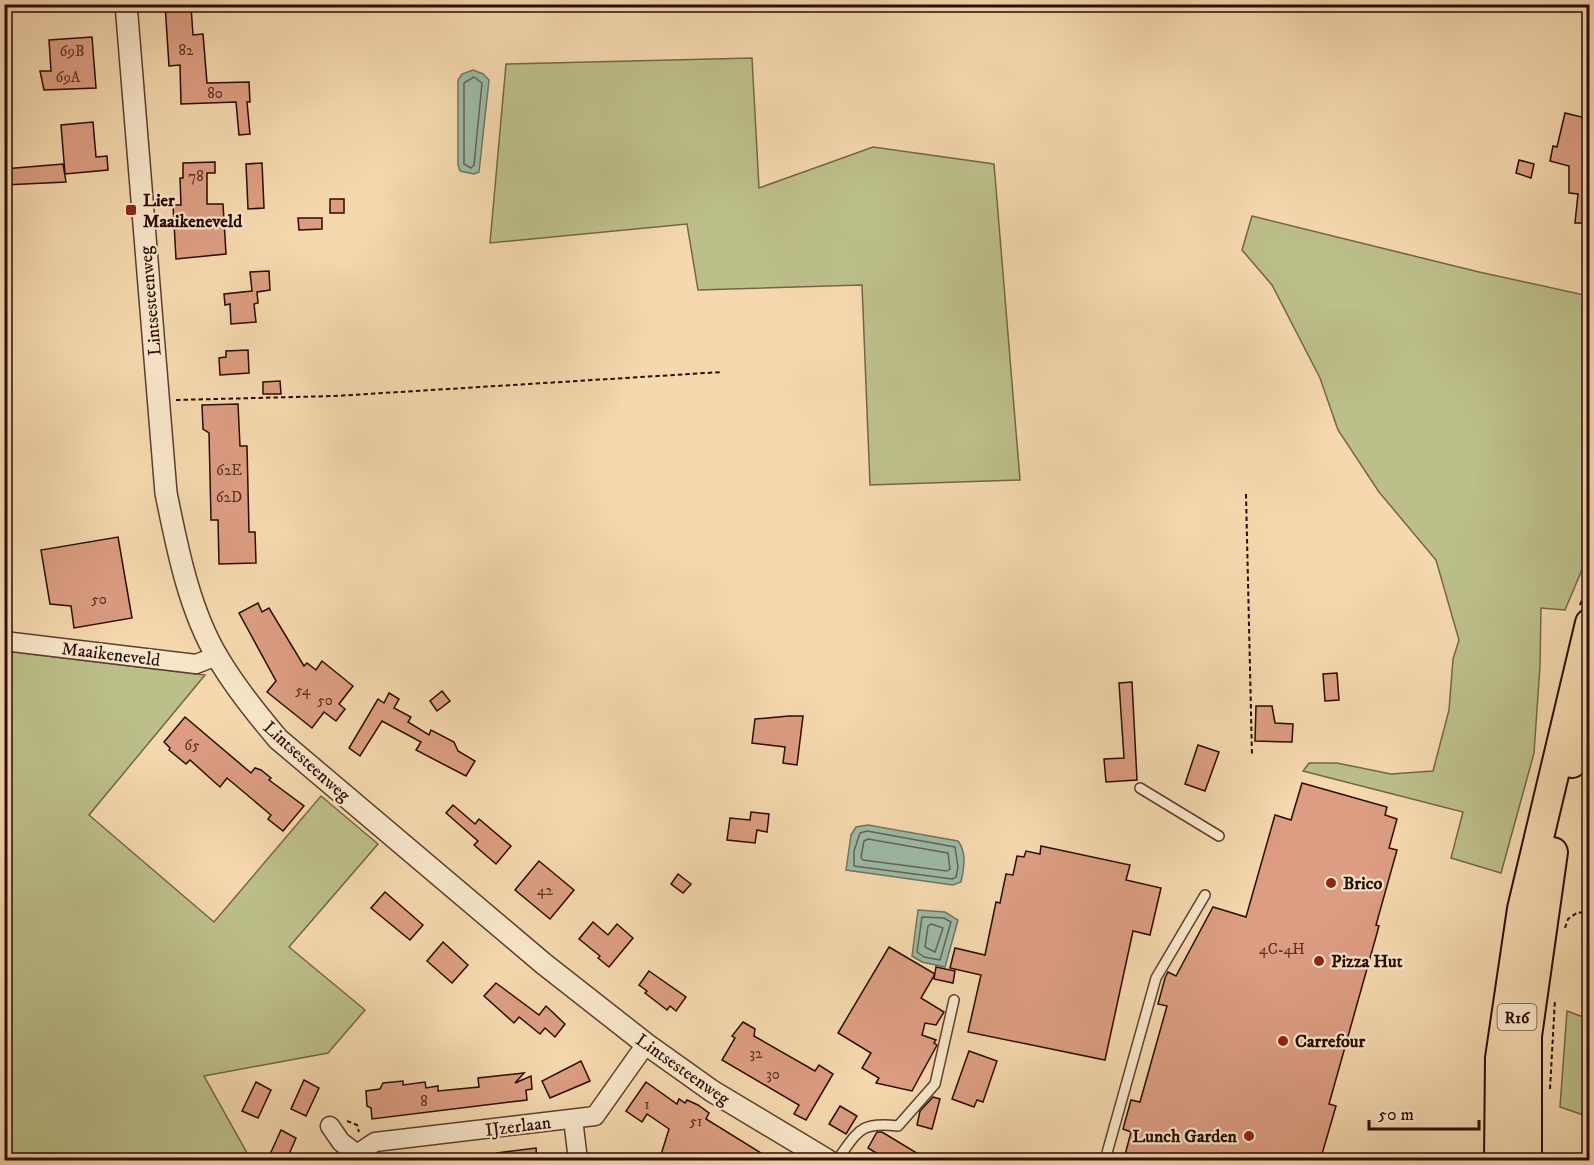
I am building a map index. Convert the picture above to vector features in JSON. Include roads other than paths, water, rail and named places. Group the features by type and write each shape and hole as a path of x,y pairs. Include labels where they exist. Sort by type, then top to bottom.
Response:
{"highway":[{"name":"R16","path":"1515,1161 1512,1070 1522,959 1532,897 1532,874 1545,804 1590,623"},
{"name":"R16","path":"1527,1161 1527,1036 1545,985 1558,828 1579,740 1590,709"},
{"path":"1499,1161 1500,1058 1522,909 1532,874"},
{"path":"1541,1161 1540,1030 1545,985"}],"street":[{"name":"Lintsesteenweg","path":"126,4 166,493 176,542 192,597 217,656 251,708 278,739 544,964 646,1044 712,1091 827,1161"},
{"name":"Maaikeneveld","path":"4,641 196,664 217,656"},
{"name":"IJzerlaan","path":"338,1124 341,1142 357,1158 375,1142 595,1116 646,1044"},
{"path":"573,1119 578,1161"}],"lane":[{"path":"1140,788 1219,836"},
{"path":"1105,1161 1156,978 1205,895"},
{"path":"837,1161 858,1132 874,1123 898,1126 935,1084 954,1000"}],"water":[{"path":"473,70 483,74 489,80 479,172 474,174 460,171 458,165 458,80 462,74"},
{"path":"868,825 958,841 964,855 961,882 953,885 846,870 851,835 856,827"},
{"path":"918,910 945,912 958,920 945,967 922,962 912,956"}],"place":[{"name":"Lier Maaikeneveld","path":"131,210"},
{"name":"Brico","path":"1331,883"},
{"name":"Pizza Hut","path":"1319,961"},
{"name":"Carrefour","path":"1283,1041"},
{"name":"Lunch Garden","path":"1249,1136"}]}
